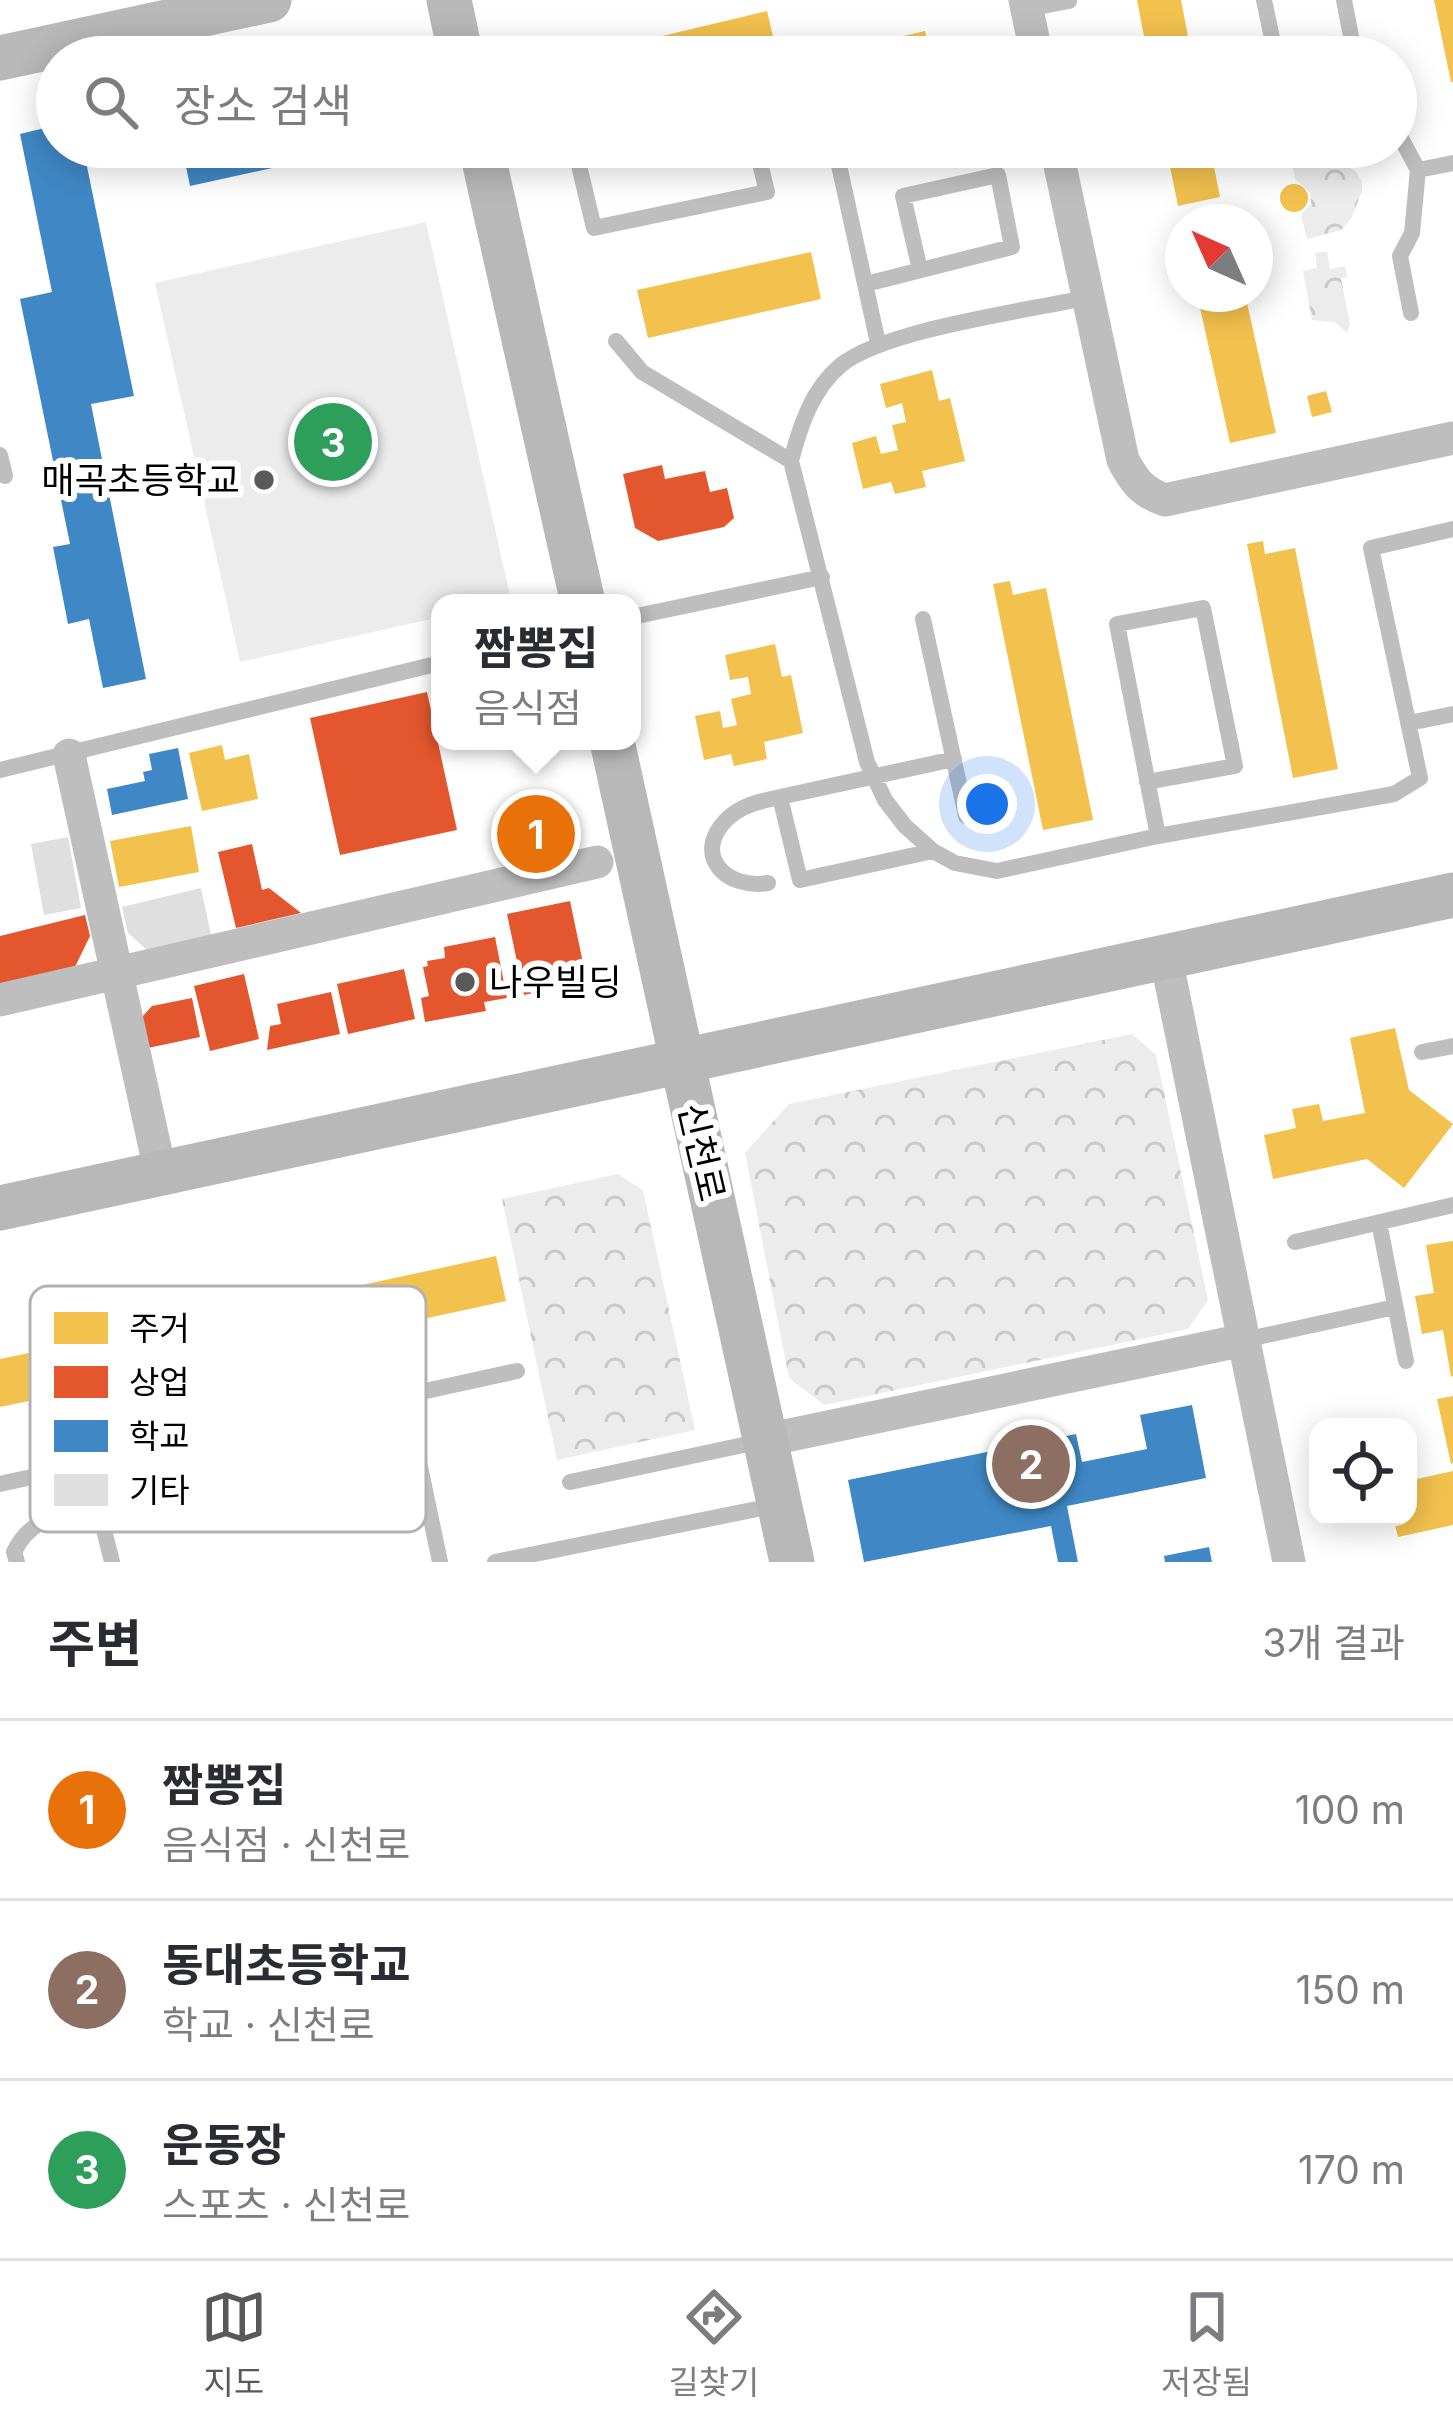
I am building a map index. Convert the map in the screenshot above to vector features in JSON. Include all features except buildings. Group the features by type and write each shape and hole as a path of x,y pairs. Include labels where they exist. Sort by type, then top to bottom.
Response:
{"street":[{"path":"102,36 269,0"},
{"path":"449,0 457,36"},
{"path":"1026,5 1033,36"},
{"path":"0,58 36,50"},
{"path":"486,168 581,594"},
{"path":"1061,168 1123,460 1147,494 1165,500 1453,438"},
{"name":"신천로","path":"614,750 792,1562"},
{"path":"69,754 161,1174"},
{"path":"0,1000 597,862"},
{"path":"0,1208 1453,896"},
{"path":"1166,958 1289,1562"},
{"path":"766,1440 1244,1340"}],"lane":[{"path":"1264,0 1272,36"},
{"path":"1344,0 1351,36"},
{"path":"1026,5 1069,1"},
{"path":"1411,313 1400,256 1412,233 1418,170 1453,163"},
{"path":"580,168 594,229 766,192 761,168"},
{"path":"840,168 878,343"},
{"path":"866,284 1012,248 998,175 903,196 920,270"},
{"path":"1089,297 878,343 840,366 813,399 791,461 873,777 905,826 933,851 955,863 998,872 1158,836 1394,794 1420,778 1371,548 1453,529"},
{"path":"616,341 642,372 791,461"},
{"path":"0,455 5,476"},
{"path":"641,614 822,578"},
{"path":"1147,782 1234,766 1203,608 1117,624 1147,782 1158,836"},
{"path":"923,619 966,816"},
{"path":"0,770 431,665"},
{"path":"1408,723 1453,714"},
{"path":"768,883 748,886 728,878 714,861 712,842 726,820 751,804 954,759"},
{"path":"780,797 800,880 933,851"},
{"path":"1422,1052 1453,1046"},
{"path":"1294,1242 1453,1205"},
{"path":"1379,1222 1406,1361"},
{"path":"1244,1340 1395,1306"},
{"path":"426,1390 517,1371"},
{"path":"570,1482 766,1440"},
{"path":"0,1484 30,1478"},
{"path":"426,1495 440,1562"},
{"path":"495,1562 780,1504"},
{"path":"17,1562 14,1552 30,1529"},
{"path":"104,1532 112,1562"}],"green space":[{"path":"1293,168 1350,168 1356,172 1362,191 1351,219 1341,230 1307,239 1301,215 1311,203 1310,193 1295,179"},
{"path":"426,222 510,594 431,594 431,619 240,662 155,283"},
{"path":"1327,251 1330,269 1345,266 1347,277 1341,278 1350,324 1347,333 1335,322 1312,320 1303,271 1317,268 1315,253"},
{"path":"1132,1034 1156,1055 1208,1300 1188,1329 824,1405 789,1378 745,1153 789,1104"},
{"path":"618,1174 643,1190 695,1430 557,1460 502,1199"}],"place":[{"name":"운동장","path":"333,442"},
{"name":"매곡초등학교","path":"264,480"},
{"name":"짬뽕집","path":"536,834"},
{"name":"나우빌딩","path":"465,982"},
{"name":"동대초등학교","path":"1031,1464"}]}
